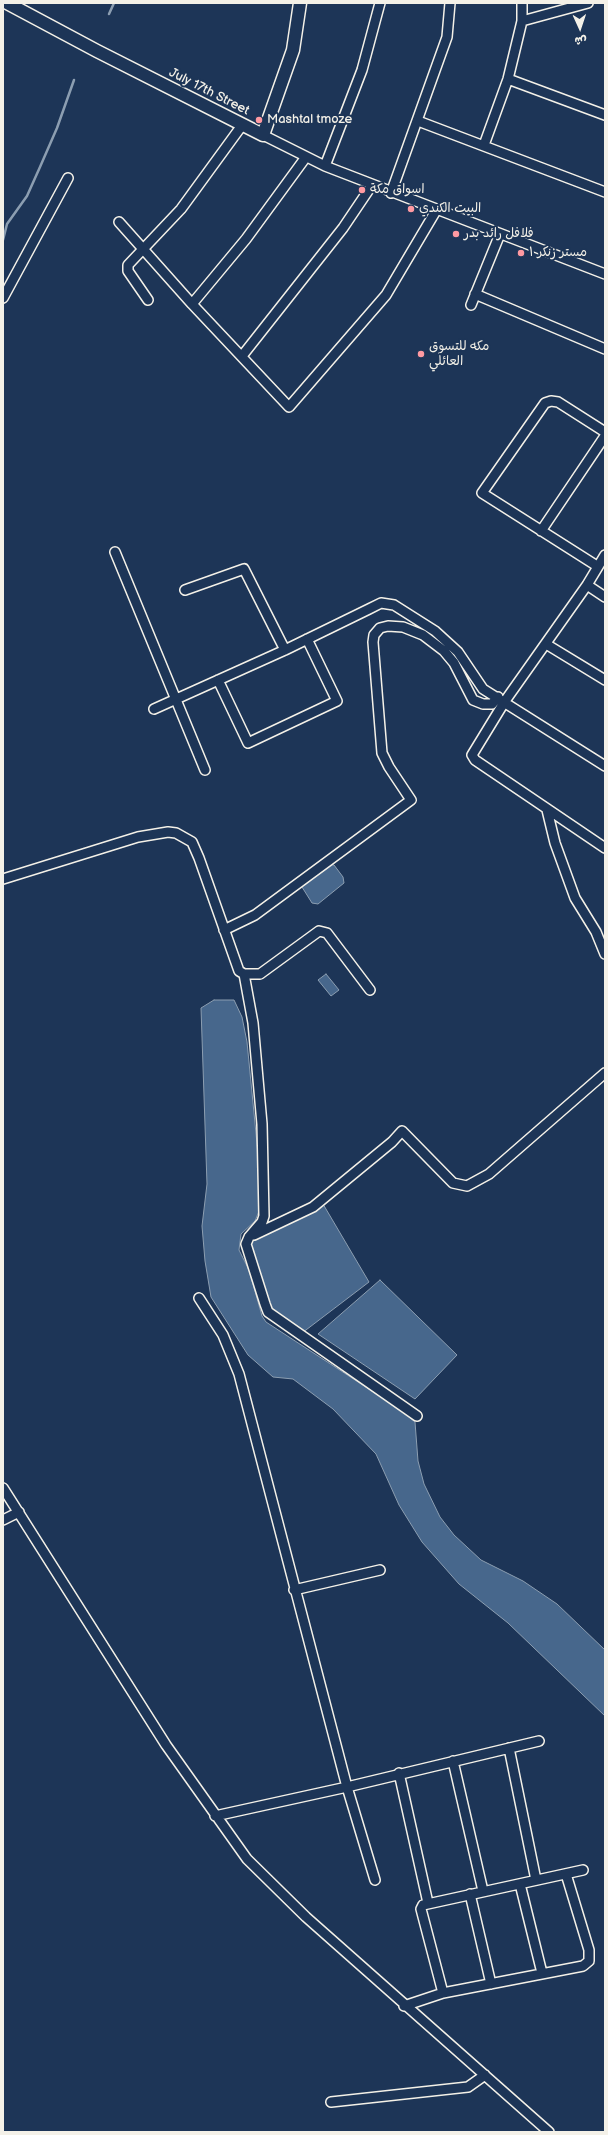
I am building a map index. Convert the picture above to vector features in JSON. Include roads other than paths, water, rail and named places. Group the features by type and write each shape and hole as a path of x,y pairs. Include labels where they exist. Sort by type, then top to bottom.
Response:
{"main road":[{"name":"July 17th Street","path":"7,3 97,51 263,135"},
{"path":"263,135 293,50 300,3"}],"street":[{"path":"325,166 362,70 380,3"},
{"path":"391,193 447,37 450,3"},
{"path":"484,145 508,79 522,21 522,3"},
{"path":"522,21 588,3"},
{"path":"508,79 605,114"},
{"path":"418,120 605,192"},
{"path":"148,300 128,271 128,265 181,208 243,124"},
{"name":"July 17th Street","path":"263,135 325,166 391,193 437,209 605,274"},
{"path":"192,304 246,239 306,157"},
{"path":"3,298 68,178"},
{"path":"242,356 342,228 372,185"},
{"path":"119,222 192,304 289,407 386,295 437,209"},
{"path":"471,305 500,234"},
{"path":"475,294 605,350"},
{"path":"597,566 484,495 483,491 545,403 551,401 558,402 605,432"},
{"path":"541,531 605,436"},
{"path":"114,552 205,770"},
{"path":"605,555 597,566 587,585 546,644 502,699 473,750 472,755 475,760 605,848"},
{"path":"185,590 244,569 285,650"},
{"path":"587,585 605,597"},
{"path":"154,709 285,650 382,603 394,604 435,631 458,652 484,689 502,699 605,766"},
{"path":"224,930 259,912 411,800 389,767 382,753 373,642 374,635 380,628 388,626 402,627 423,635 444,652 454,663 473,700 483,704 492,704 502,699"},
{"path":"218,680 248,743 337,700 307,639"},
{"path":"546,644 605,680"},
{"path":"547,810 555,843 575,898 596,932 605,954"},
{"path":"3,879 138,836 168,832 176,833 192,842 239,971 244,974 260,974 319,931 327,933 370,990"},
{"path":"244,974 253,1023 263,1132 264,1216 262,1222 249,1237 246,1244 268,1312 417,1416"},
{"path":"249,1237 313,1207 392,1142 402,1131 453,1183 467,1186 489,1174 605,1073"},
{"path":"199,1298 223,1335 239,1374 294,1590 347,1787 375,1880"},
{"path":"3,1488 166,1745 215,1816 247,1858 306,1917 404,2006 549,2132"},
{"path":"3,1520 18,1512"},
{"path":"294,1590 380,1570"},
{"path":"215,1816 347,1787 399,1773 539,1741"},
{"path":"509,1748 536,1880"},
{"path":"453,1761 483,1891"},
{"path":"399,1773 428,1903"},
{"path":"443,1993 421,1909 428,1903 583,1870"},
{"path":"404,2006 443,1993 583,1966 589,1961 589,1950 566,1874"},
{"path":"520,1884 542,1973"},
{"path":"470,1894 491,1984"},
{"path":"331,2102 468,2087 485,2075"}],"water":[{"path":"329,864 334,865 343,877 344,883 318,904 312,903 302,887 304,882"},
{"path":"326,974 339,990 331,996 318,980"},
{"path":"214,1000 234,1000 242,1017 247,1042 258,1154 259,1211 255,1221 241,1234 239,1250 249,1270 262,1316 266,1322 398,1408 415,1422 418,1461 424,1484 440,1517 454,1535 481,1560 523,1581 557,1604 605,1650 605,1716 508,1623 459,1584 422,1542 399,1505 376,1454 333,1409 293,1379 273,1377 248,1355 211,1297 205,1261 202,1226 207,1184 201,1008"},
{"path":"323,1204 369,1282 302,1333 270,1311 250,1240"},
{"path":"380,1280 457,1355 415,1399 318,1334"}],"waterway":[{"path":"109,14 114,3"},
{"path":"3,240 7,224 27,196 40,167 57,128 74,80"}],"place":[{"name":"Mashtal tmoze","path":"259,120"},
{"name":"اسواق مكة","path":"362,190"},
{"name":"البيت الكندي","path":"411,209"},
{"name":"فلافل رائد بدر","path":"456,234"},
{"name":"مستر زنكر ١","path":"521,253"},
{"name":"مكه للتسوق العائلي","path":"421,354"}]}
